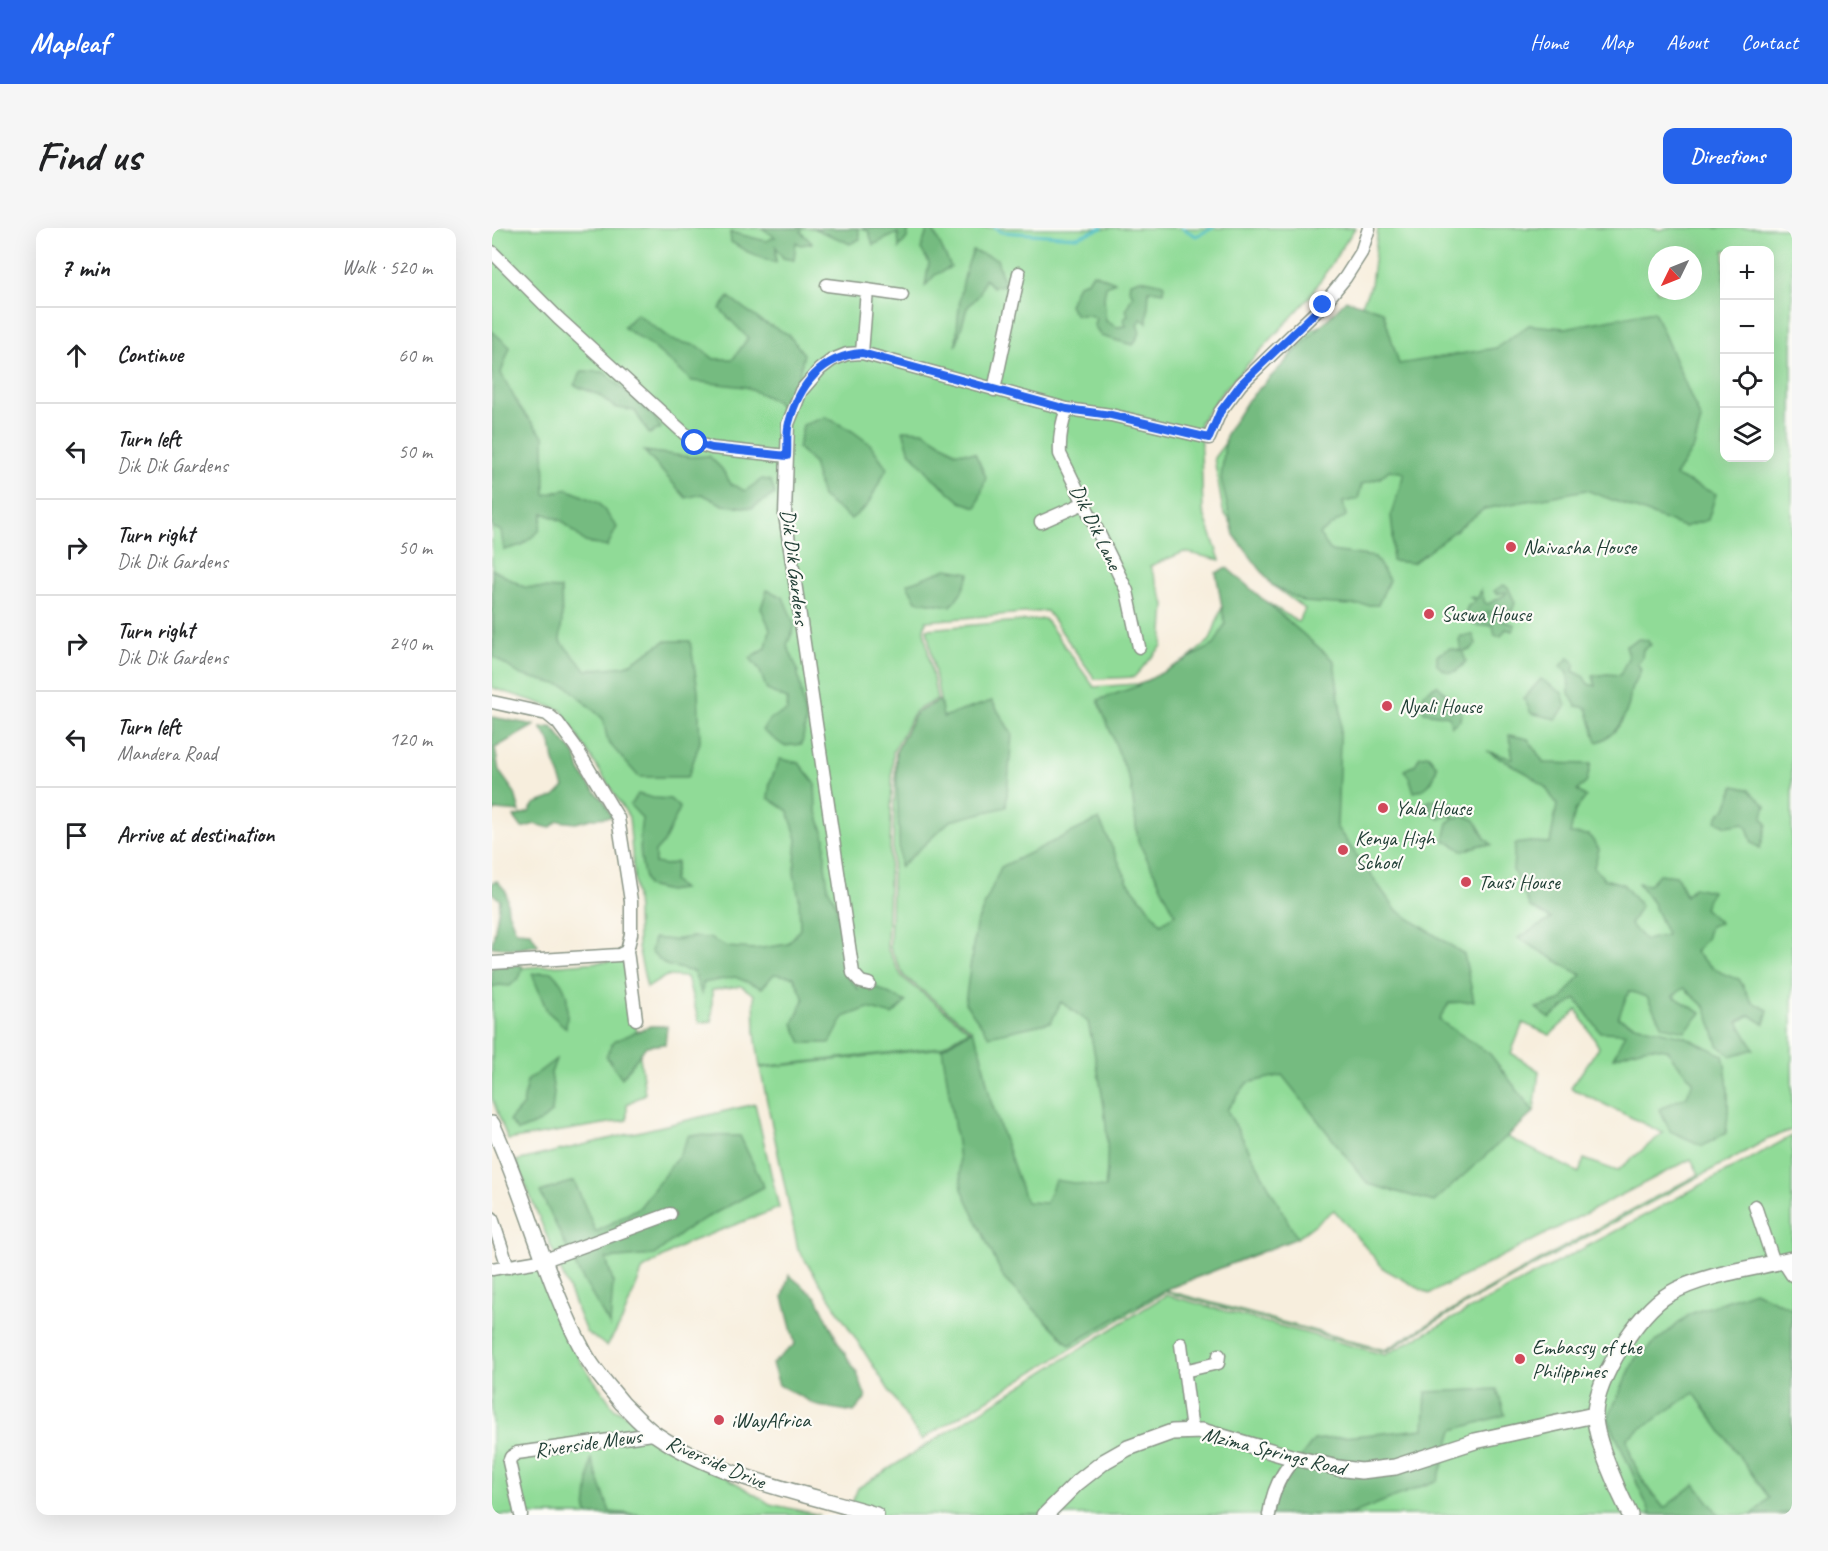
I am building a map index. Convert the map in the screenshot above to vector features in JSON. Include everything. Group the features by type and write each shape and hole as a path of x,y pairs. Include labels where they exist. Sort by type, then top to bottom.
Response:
{"street":[{"name":"Dik Dik Gardens","path":"868,984 861,982 853,973 785,515 788,424 801,391 820,369 832,360 847,354 862,353 1067,409 1111,415 1209,438 1220,412 1241,384 1323,305 1345,278 1361,253 1368,228"},
{"path":"492,252 558,318 695,443 712,448 787,456"},
{"path":"994,390 1019,273"},
{"path":"827,285 902,295"},
{"path":"862,353 867,290"},
{"name":"Dik Dik Lane","path":"1067,409 1059,438 1060,454 1127,591 1139,647"},
{"path":"1041,522 1084,503"},
{"path":"492,702 536,710 552,718 575,746 614,808 621,829 631,901 632,934 627,951 636,1018"},
{"path":"492,963 620,955 627,951"},
{"name":"Riverside Drive","path":"492,1124 505,1151 566,1313 587,1357 622,1402 653,1434 689,1454 737,1474 876,1515"},
{"path":"1755,1206 1792,1275"},
{"path":"492,1269 545,1260 670,1214"},
{"path":"492,1218 508,1267"},
{"path":"1630,1515 1619,1493 1596,1429 1594,1415 1605,1377 1634,1327 1649,1310 1669,1294 1713,1278 1783,1261"},
{"path":"1181,1344 1192,1431"},
{"path":"1184,1371 1218,1363 1219,1355"},
{"name":"Mzima Springs Road","path":"1045,1515 1077,1483 1106,1461 1121,1452 1172,1432 1192,1431 1223,1436 1295,1458 1361,1471 1395,1467 1475,1441 1594,1415"},
{"name":"Riverside Mews","path":"521,1515 509,1462 511,1457 517,1453 653,1434"},
{"path":"1269,1515 1276,1487 1287,1466 1295,1458"}],"green space":[{"path":"492,228 1355,228 1309,298 1223,391 1200,422 1203,511 1220,560 1184,552 1150,566 1165,604 1162,646 1134,677 1095,679 1047,611 926,621 924,630 937,699 915,711 893,752 887,948 902,977 969,1030 941,1047 760,1067 755,1033 754,995 741,986 712,990 712,1022 699,1022 687,977 666,976 647,988 638,947 629,817 561,710 492,686"},
{"path":"762,228 802,228 801,232 812,243 801,245 796,242 794,260 783,258 776,247 776,263 748,252 731,242 730,232 766,241 775,237"},
{"path":"814,228 858,228 860,239 850,244"},
{"path":"863,228 909,228 907,238 899,248 898,233 873,245 869,232"},
{"path":"928,228 932,228 951,267 935,275 925,286 929,263 921,249"},
{"name":"Kenya High School","path":"1378,228 1650,228 1661,230 1666,228 1792,228 1792,1130 1772,1137 1577,1242 1385,1352 1165,1292 921,1440 798,1249 760,1068 942,1048 972,1030 904,976 890,948 896,752 916,713 940,700 927,629 1045,619 1094,687 1180,681 1189,658 1210,640 1232,580 1298,622 1305,609 1272,585 1223,511 1214,458 1308,331 1359,310 1371,285","holes":["1577,1010 1599,1047 1571,1088 1663,1133 1617,1171 1584,1159 1579,1173 1507,1137 1534,1112 1539,1071 1511,1053 1523,1023 1550,1035","1691,1159 1699,1174 1541,1260 1385,1350 1165,1290 1297,1238 1334,1210 1384,1269 1429,1294"]},
{"path":"973,251 997,259 1004,285 993,287 985,279 979,295 967,308 956,346 962,286"},
{"path":"1093,273 1115,282 1106,286 1104,298 1106,321 1117,327 1126,326 1124,319 1128,315 1126,309 1133,295 1129,289 1130,282 1141,279 1164,284 1164,292 1149,290 1147,323 1141,319 1137,324 1140,333 1133,345 1101,336 1094,325 1096,318 1089,315 1076,315 1069,305 1078,284 1088,281"},
{"path":"729,297 761,321 788,334 804,354 799,375 784,411 776,401 746,387 692,381 652,346 623,327 637,314 672,340 698,346 714,359 733,359 748,338 720,309"},
{"path":"1346,300 1383,311 1399,364 1496,348 1529,325 1565,328 1654,311 1701,420 1694,447 1675,476 1716,494 1708,520 1684,527 1586,490 1484,509 1413,563 1392,561 1391,515 1404,473 1389,470 1380,478 1362,484 1358,499 1343,502 1346,516 1319,534 1331,551 1375,557 1389,580 1378,605 1304,602 1272,585 1234,535 1221,479 1226,434 1248,400"},
{"path":"492,331 510,347 501,373 520,408 544,437 545,495 567,489 599,503 617,527 607,547 585,542 562,521 543,513 539,531 522,545 504,550 501,531 492,527"},
{"path":"582,371 604,372 655,418 661,428 649,434 635,411 614,407 599,395 574,385"},
{"path":"826,417 870,444 887,468 867,506 851,519 822,497 813,463 798,448 803,425"},
{"path":"903,430 923,431 956,452 975,453 986,477 977,507 961,502 931,476 909,450"},
{"path":"644,451 690,457 709,456 722,469 731,484 745,491 762,479 771,481 775,494 752,508 723,505 702,494 686,498"},
{"path":"1227,568 1334,661 1341,712 1337,828 1396,910 1464,954 1474,1001 1449,1003 1439,1020 1490,1054 1534,1112 1434,1202 1368,1184 1282,1075 1247,1083 1227,1110 1297,1238 1164,1290 1070,1345 1004,1279 962,1189 942,1048 972,1030 979,1045 991,1101 1026,1202 1046,1203 1055,1180 1105,1188 1106,1126 1088,1022 1061,1002 1051,1022 989,1036 965,1003 976,925 1001,867 1099,819 1128,882 1161,924 1175,914 1138,841 1131,784 1098,700 1135,687 1214,645 1225,624 1216,573"},
{"path":"492,569 524,587 561,589 560,641 586,670 626,666 665,641 690,641 698,690 700,742 688,777 639,777 608,742 603,719 568,687 521,675 494,657"},
{"path":"947,569 970,573 962,591 951,606 916,601 907,584"},
{"path":"1503,585 1508,587 1515,603 1512,611 1507,611 1497,605 1496,612 1487,612 1492,617 1515,625 1512,631 1506,629 1501,636 1495,636 1493,625 1474,625 1465,613 1468,606 1475,601 1470,597 1478,598 1481,590 1485,603 1488,604 1505,595 1506,592 1497,594 1494,591"},
{"path":"767,590 783,597 795,626 787,645 797,668 806,719 802,744 784,746 762,730 771,718 787,711 787,699 767,690 759,669 750,658 766,648 770,629 761,608"},
{"path":"1473,635 1476,644 1470,650 1462,651 1466,661 1459,669 1449,672 1437,665 1437,655 1450,648 1461,651 1459,640 1461,636"},
{"path":"1639,639 1647,640 1651,645 1643,649 1642,658 1637,663 1641,669 1632,687 1627,710 1614,732 1597,742 1587,708 1576,706 1569,693 1568,673 1560,667 1569,657 1575,664 1573,671 1583,676 1588,684 1596,686 1593,676 1620,675 1628,658 1626,645"},
{"path":"1541,679 1562,693 1566,706 1556,719 1531,713 1524,698"},
{"path":"1437,685 1451,699 1450,712 1462,705 1460,720 1451,726 1449,716 1424,712 1421,703 1425,692"},
{"path":"940,700 943,717 992,701 1012,734 1006,807 950,821 900,867 896,752 916,713"},
{"path":"492,717 535,725 495,748 499,771 515,793 520,812 495,810 492,814"},
{"path":"552,727 576,756 580,771 604,801 612,817 594,818 576,823 558,821 550,828 535,824 522,828 514,817 529,812 534,804 554,797 564,787 554,761 551,743 541,728"},
{"path":"1509,735 1528,739 1544,763 1591,764 1586,783 1577,790 1586,797 1575,811 1570,834 1589,835 1599,849 1594,867 1604,879 1623,884 1641,906 1630,924 1645,940 1667,935 1653,903 1638,883 1649,885 1659,874 1677,876 1686,896 1694,887 1712,891 1704,908 1720,923 1710,926 1706,939 1695,952 1715,969 1739,979 1752,1002 1768,1010 1764,1024 1750,1015 1738,1022 1754,1049 1731,1056 1718,1045 1706,1008 1684,988 1673,996 1701,1013 1685,1031 1662,1026 1647,997 1629,991 1618,1018 1635,1025 1683,1036 1723,1055 1728,1094 1726,1133 1703,1146 1670,1131 1659,1109 1687,1096 1693,1081 1668,1050 1647,1048 1613,1058 1625,1033 1600,1032 1576,999 1549,1018 1536,1008 1560,1001 1581,975 1518,938 1551,919 1530,907 1513,870 1515,844 1550,843 1557,805 1546,788 1528,774 1487,751 1513,759"},
{"path":"1428,755 1437,766 1434,776 1430,784 1414,792 1404,770 1415,765 1420,756"},
{"path":"780,759 799,763 815,783 816,809 825,838 828,888 836,904 842,940 844,973 858,989 876,987 906,1002 892,1015 868,1008 844,1017 830,1043 802,1043 793,1024 804,999 794,977 774,974 762,988 735,977 703,983 702,996 694,972 666,965 651,952 654,938 673,940 692,937 709,938 727,947 755,949 788,944 800,929 799,898 794,873 797,839 788,811 768,798 770,782"},
{"path":"1734,786 1748,789 1766,806 1762,818 1767,824 1760,848 1752,843 1744,823 1727,826 1716,821 1726,808"},
{"path":"638,794 670,799 680,808 664,842 655,852 655,863 666,865 677,862 673,881 682,889 668,891 647,886 640,852 642,818 630,805"},
{"path":"1445,798 1456,806 1451,814 1456,818 1463,815 1475,820 1485,838 1492,845 1480,845 1464,851 1444,840 1448,823 1453,818 1449,815 1440,819 1430,813 1430,805 1421,812 1419,807 1431,800"},
{"path":"497,881 506,891 508,911 516,931 530,932 538,945 517,949 492,947 500,900 492,893 492,883"},
{"path":"627,960 645,1094 627,1104 627,1120 508,1140 492,1098 492,970"},
{"path":"522,965 521,975 510,986 492,987 492,966"},
{"path":"552,972 562,985 567,998 566,1028 547,1011 532,974"},
{"path":"651,1026 667,1026 665,1044 646,1046 622,1078 606,1056 614,1041"},
{"path":"556,1059 551,1073 554,1093 552,1112 540,1122 518,1131 509,1121 523,1105 527,1081"},
{"path":"755,1104 779,1208 687,1243 643,1269 622,1321 607,1346 586,1332 516,1161"},
{"path":"689,1135 740,1136 764,1187 691,1226 654,1255 606,1259 613,1282 610,1326 578,1271 540,1192 574,1181 596,1232 640,1207 680,1154"},
{"path":"1792,1136 1792,1515 847,1515 858,1488 1166,1295 1385,1355"},
{"path":"540,1265 581,1362 614,1408 770,1504 820,1515 492,1515 492,1275"},
{"path":"789,1275 817,1298 838,1342 857,1373 866,1398 854,1412 818,1406 779,1385 772,1364 795,1344 783,1297"},
{"path":"1754,1291 1792,1309 1792,1513 1752,1515 1769,1498 1694,1393 1627,1438 1629,1448 1640,1475 1664,1508 1695,1484 1719,1515 1651,1515 1608,1418 1635,1359 1690,1314"},
{"path":"1497,1389 1505,1415 1453,1430 1438,1480 1349,1515 1270,1515 1279,1486 1314,1440 1424,1429 1426,1392"},
{"path":"591,1458 610,1512 643,1515 589,1515 586,1511"}],"waterway":[{"path":"995,228 1001,232 1077,237 1102,228"},
{"path":"1182,228 1196,236 1213,228"}],"place":[{"name":"Naivasha House","path":"1511,547"},
{"name":"Suswa House","path":"1429,614"},
{"name":"Nyali House","path":"1387,706"},
{"name":"Yala House","path":"1383,808"},
{"name":"Kenya High School","path":"1343,850"},
{"name":"Tausi House","path":"1466,882"},
{"name":"Embassy of the Philippines","path":"1520,1359"},
{"name":"iWayAfrica","path":"719,1420"}],"route":[{"path":"695,443 712,448 787,456 788,424 801,391 820,369 832,360 847,354 862,353 1067,409 1111,415 1209,438 1220,412 1241,384 1323,305"}]}
